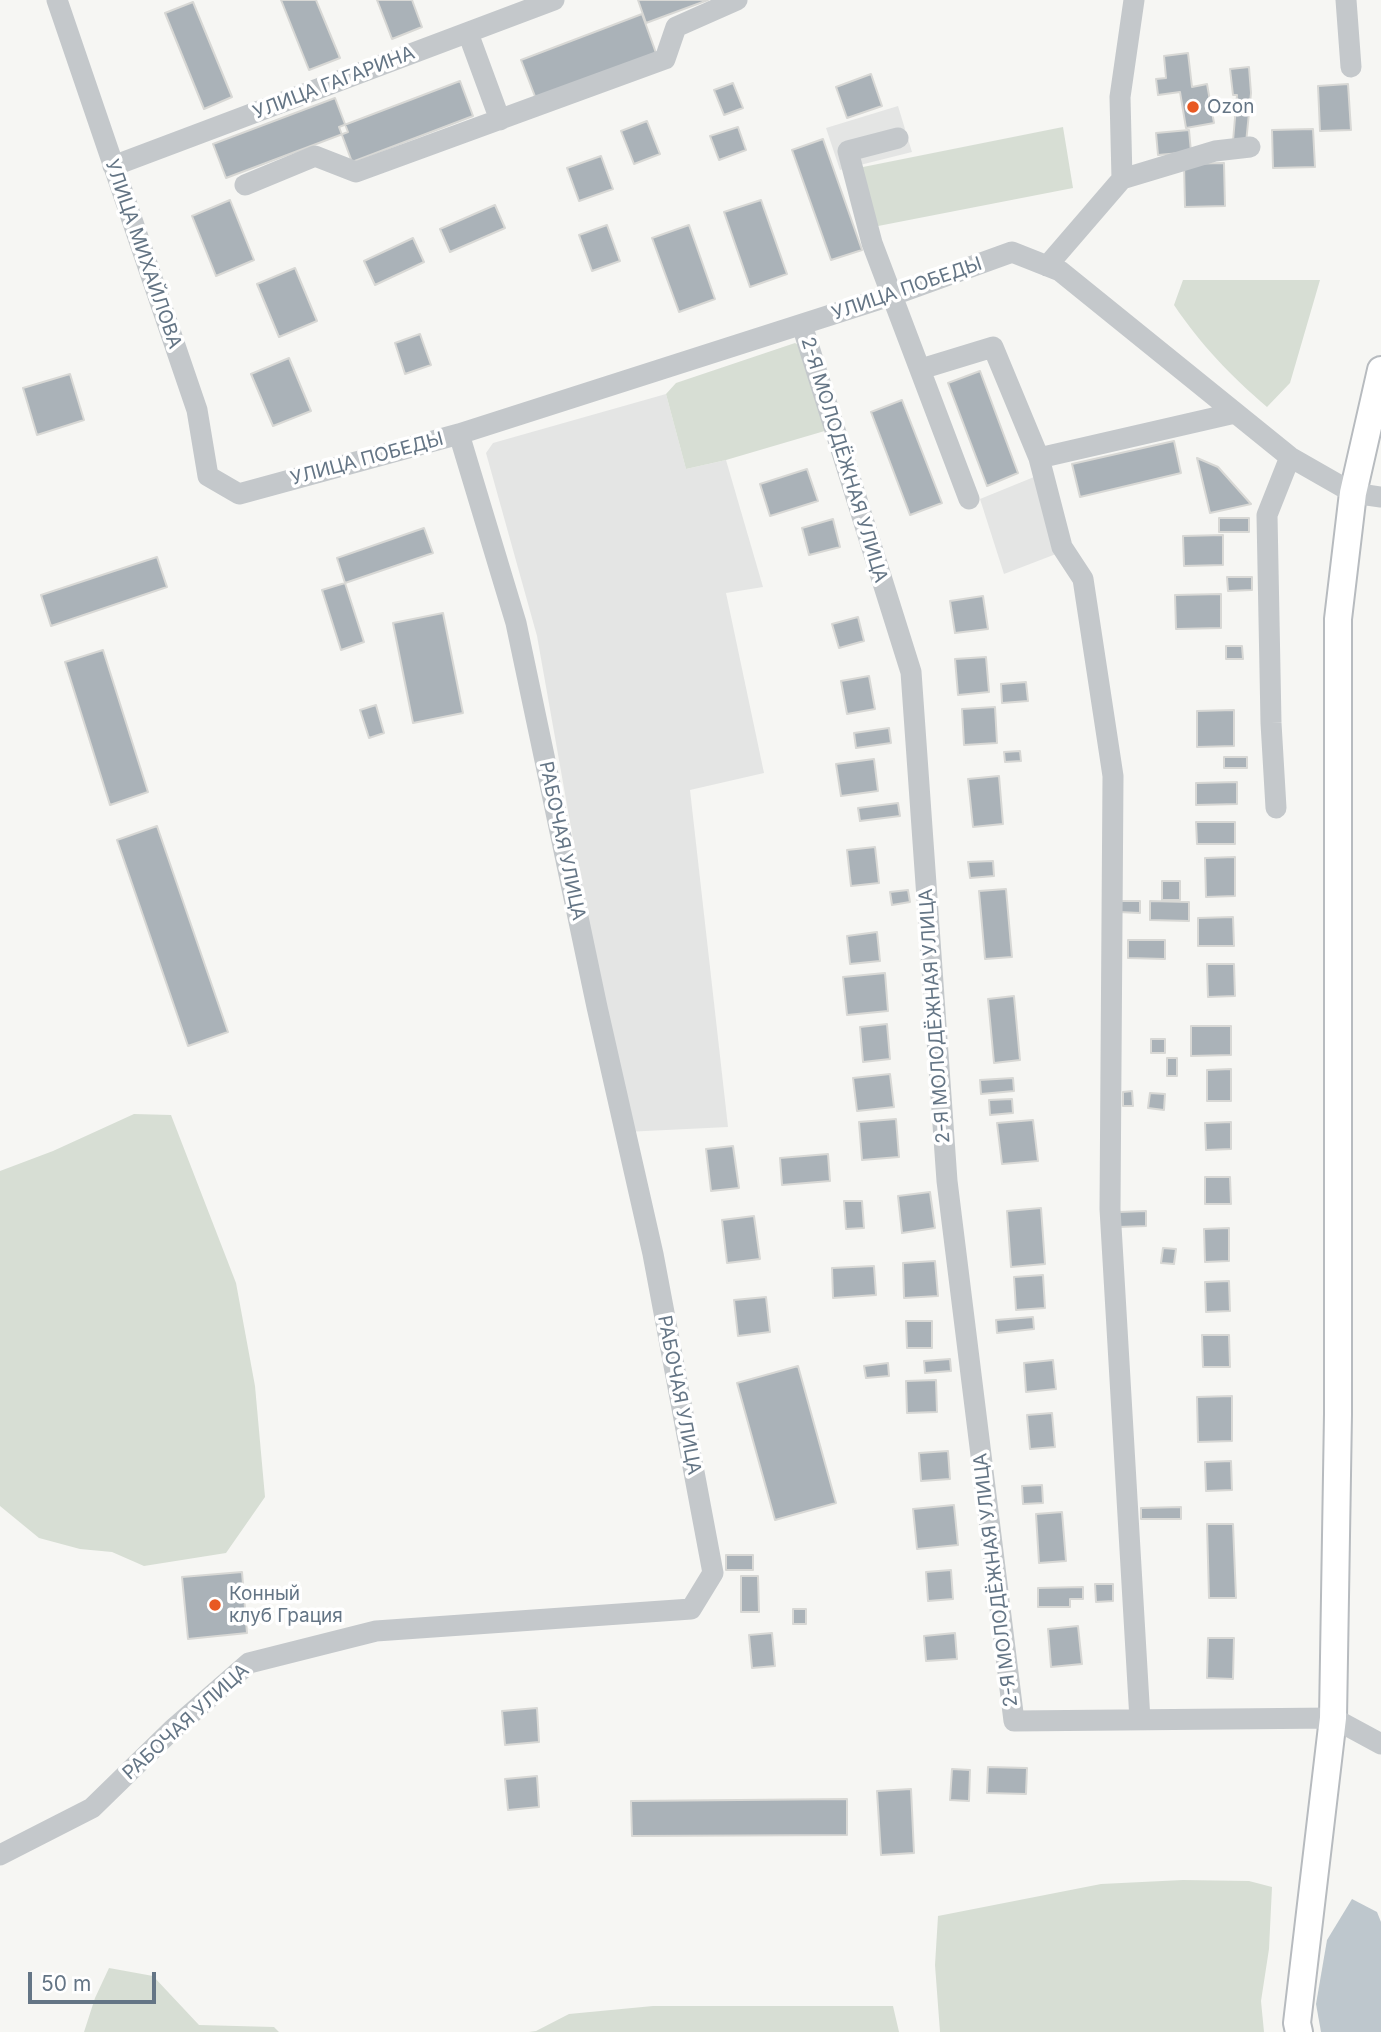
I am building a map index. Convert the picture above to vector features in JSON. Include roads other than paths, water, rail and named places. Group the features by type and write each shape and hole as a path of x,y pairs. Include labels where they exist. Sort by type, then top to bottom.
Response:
{"main road":[{"path":"1299,2032 1297,2023 1333,1718 1338,1414 1338,619 1353,493 1381,370"}],"street":[{"name":"УЛИЦА МИХАЙЛОВА","path":"57,0 197,410 208,476 239,494"},
{"name":"УЛИЦА ГАГАРИНА","path":"113,166 554,0"},
{"path":"245,185 315,156 356,172 665,60 677,27 737,0"},
{"path":"1122,179 1120,97 1134,0"},
{"path":"1346,0 1351,67"},
{"path":"468,33 500,120"},
{"path":"898,138 848,151 872,243 969,499"},
{"path":"1047,266 1122,179 1215,151 1250,147"},
{"name":"УЛИЦА ПОБЕДЫ","path":"239,494 459,434 893,296 1012,252 1060,271 1290,457 1353,493"},
{"name":"2-Я МОЛОДЁЖНАЯ УЛИЦА","path":"802,324 911,672 947,1181 1014,1721 1140,1720"},
{"path":"921,369 993,347 1038,458 1062,547 1083,579 1113,776 1110,1209 1140,1720 1333,1718 1381,1744"},
{"path":"1038,458 1236,413"},
{"name":"РАБОЧАЯ УЛИЦА","path":"0,1855 92,1808 172,1730 249,1663 376,1631 691,1609 713,1573 653,1254 597,1007 516,623 459,434"},
{"path":"1276,808 1271,723 1267,516 1290,457"},
{"path":"1353,493 1381,496"}],"place":[{"name":"Ozon","path":"1193,107"},
{"name":"Конный клуб Грация","path":"215,1605"}]}
